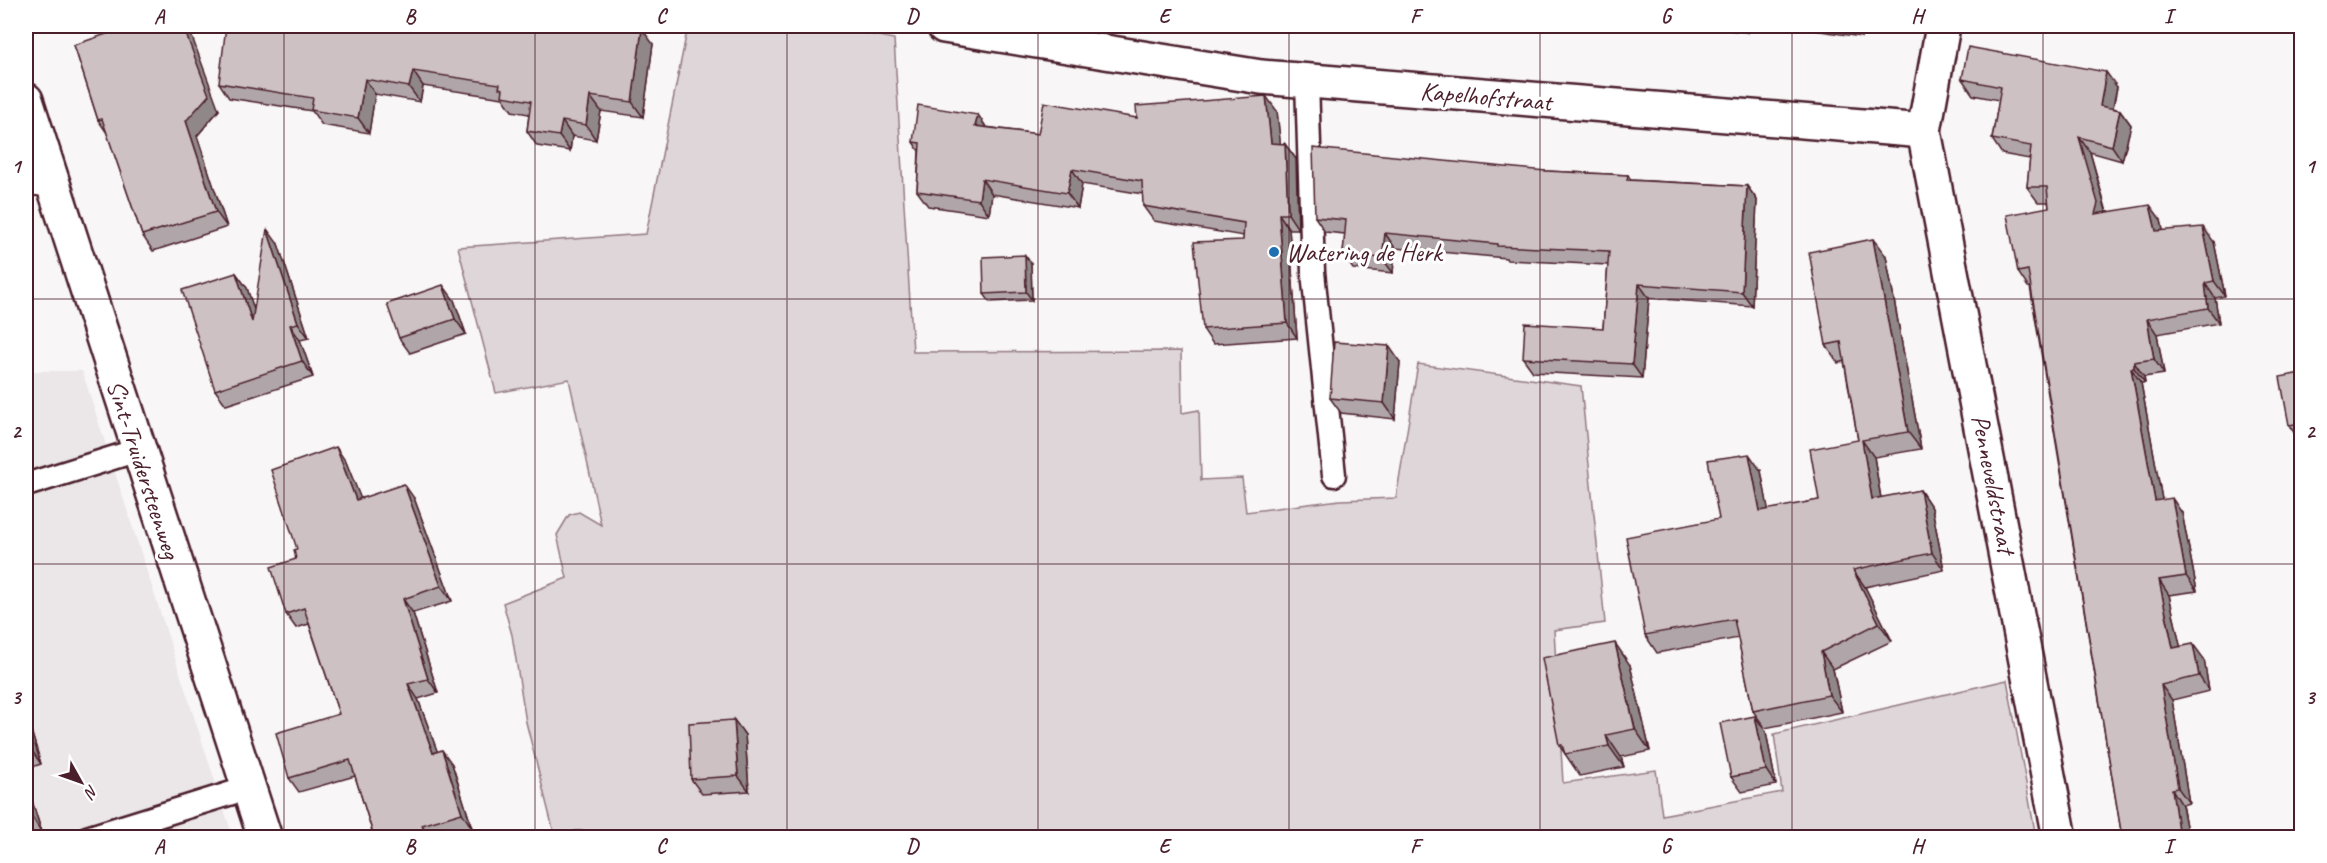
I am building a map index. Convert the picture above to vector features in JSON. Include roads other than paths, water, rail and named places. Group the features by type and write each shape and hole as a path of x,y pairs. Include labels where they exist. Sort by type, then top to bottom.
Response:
{"street":[{"name":"Kapelhofstraat","path":"944,26 1262,77 1924,132"},
{"path":"1924,132 1943,26"},
{"name":"Sint-Truidersteenweg","path":"26,100 38,179 138,450 265,837"},
{"name":"Penneveldstraat","path":"1924,132 2060,837"}],"lane":[{"path":"1307,81 1313,272 1334,475"},
{"path":"26,485 138,450"},
{"path":"87,837 248,788"}],"place":[{"name":"Watering de Herk","path":"1274,252"}]}
